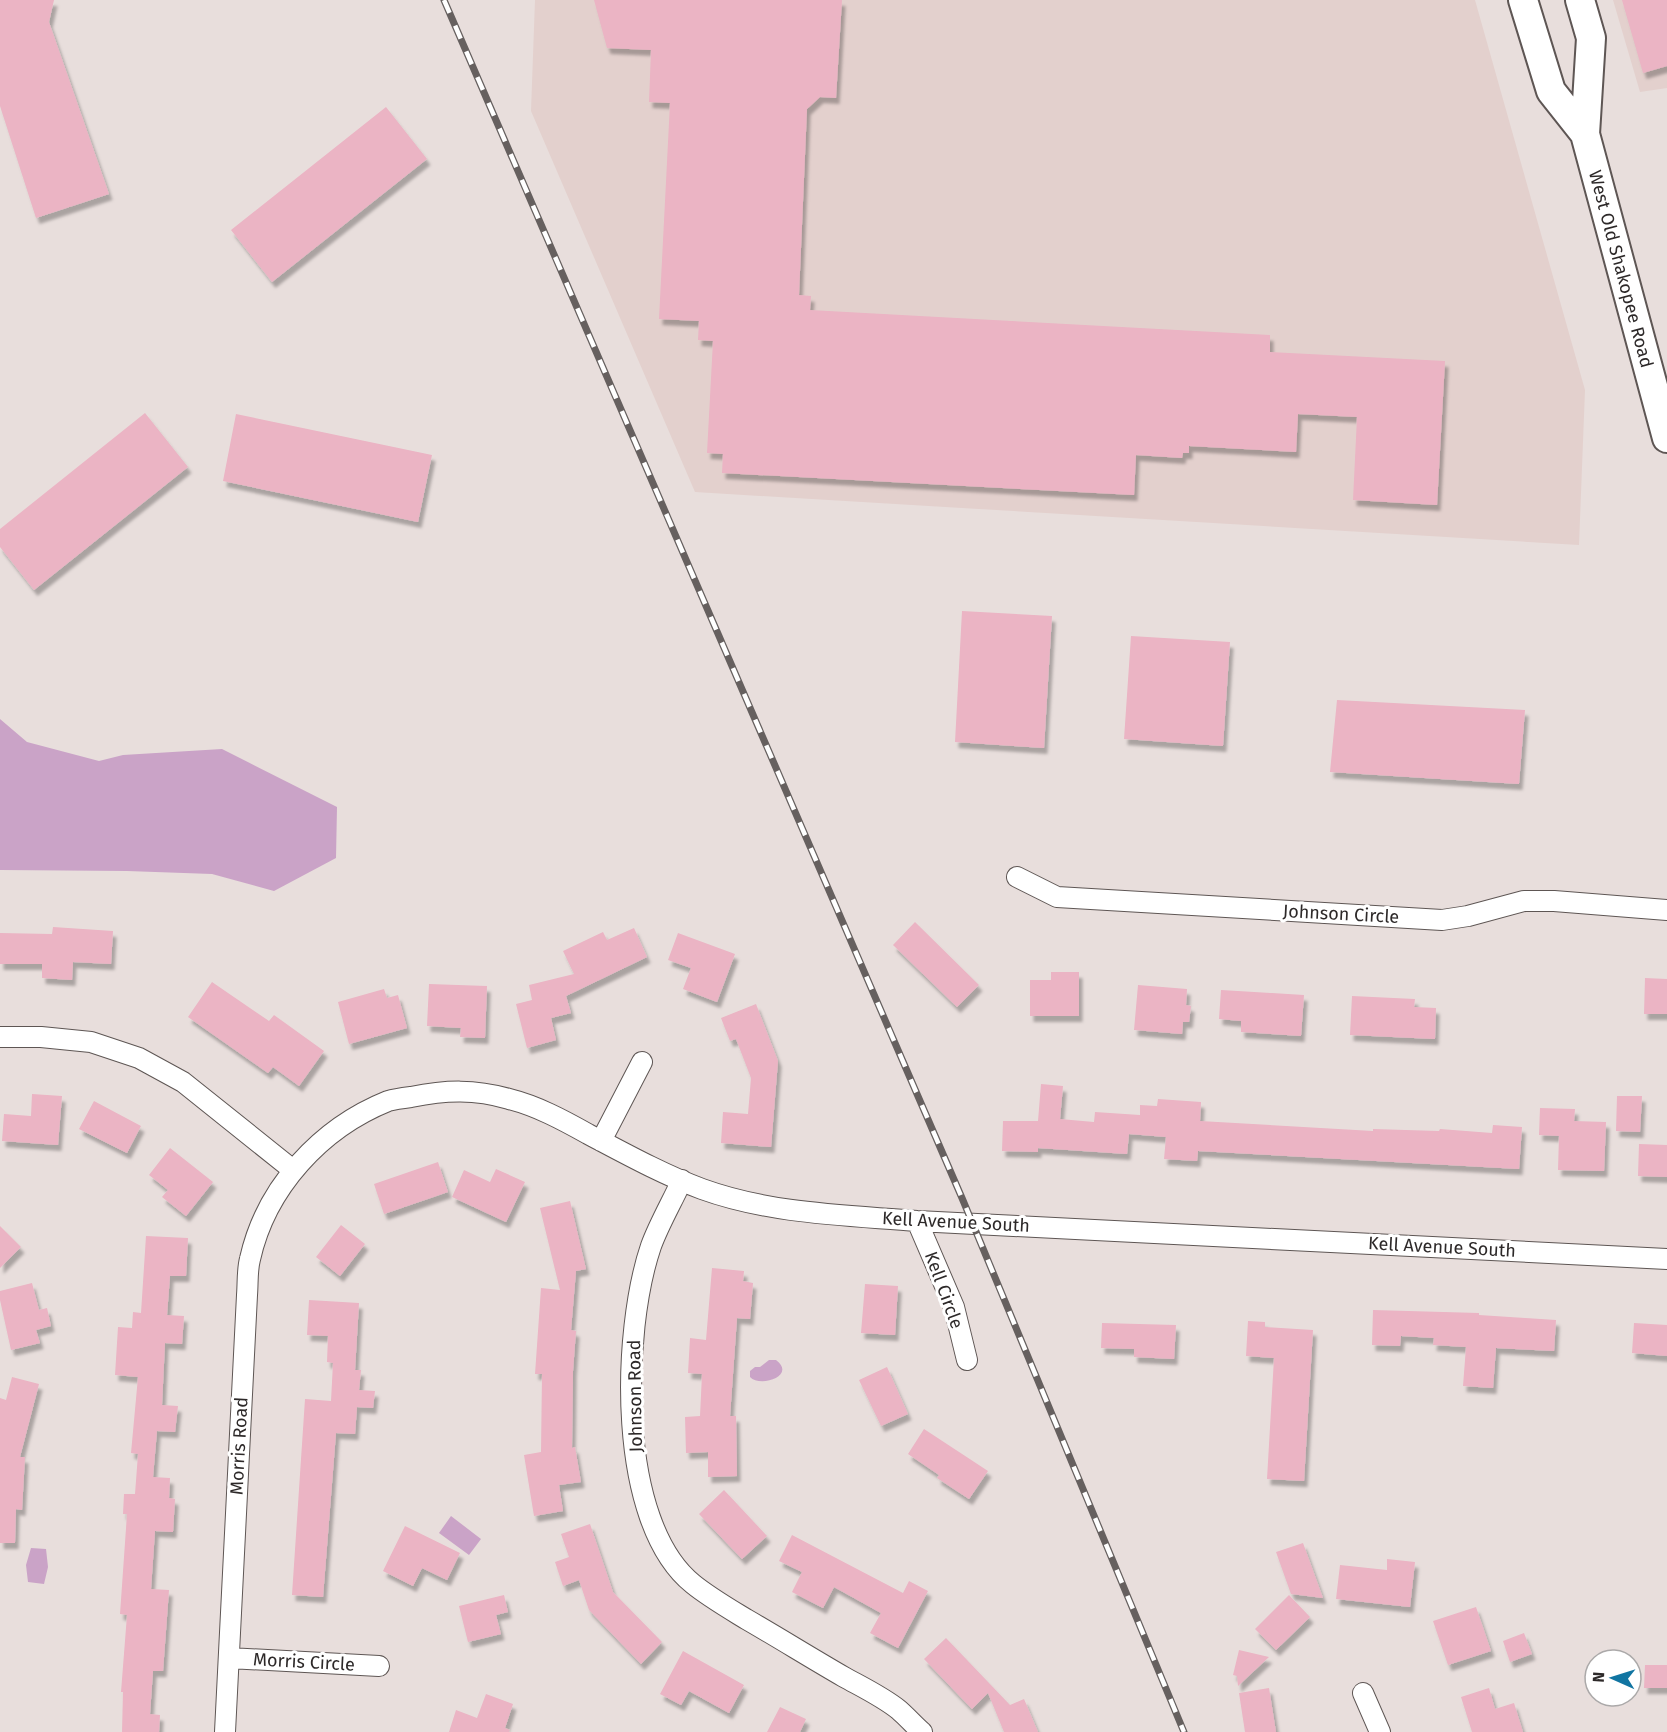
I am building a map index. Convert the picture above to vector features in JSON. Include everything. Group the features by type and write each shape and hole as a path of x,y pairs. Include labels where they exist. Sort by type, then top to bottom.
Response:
{"main road":[{"name":"West Old Shakopee Road","path":"1523,0 1551,91 1585,134"},
{"name":"West Old Shakopee Road","path":"1580,0 1591,38 1585,134 1667,438"}],"street":[{"name":"Johnson Circle","path":"1017,877 1057,897 1442,920 1468,916 1524,901 1554,901 1667,910"},
{"path":"0,1037 41,1037 90,1042 139,1058 183,1082 293,1170"},
{"path":"601,1141 642,1062"},
{"name":"Kell Avenue South","path":"293,1170 321,1142 354,1118 390,1100 431,1093 471,1091 510,1099 548,1113 601,1141 704,1189 754,1204 806,1212 917,1221 1667,1259"},
{"name":"Morris Road","path":"225,1732 246,1295 250,1260 260,1229 274,1198 293,1170"},
{"name":"Johnson Road","path":"682,1180 651,1245 639,1296 632,1358 631,1409 636,1460 647,1510 657,1536 672,1560 691,1583 898,1709 922,1732"},
{"name":"Kell Circle","path":"917,1221 954,1307 967,1360"},
{"name":"Morris Circle","path":"229,1658 379,1666"},
{"path":"1363,1693 1380,1732"}],"shaded area":[{"path":"535,0 1475,0 1585,390 1579,545 695,492 531,111"},
{"path":"1613,0 1667,0 1667,88 1640,92"},
{"path":"0,719 27,742 99,761 123,755 222,749 337,807 336,858 274,891 212,874 0,870"},
{"path":"769,1360 776,1360 781,1366 780,1375 768,1381 755,1380 750,1377 750,1371"},
{"path":"451,1516 481,1539 469,1555 439,1533"},
{"path":"31,1548 46,1549 48,1567 44,1584 28,1582 26,1565"}],"building":[{"path":"0,0 54,0 49,22 109,194 36,218 0,106"},
{"path":"594,0 842,0 836,98 820,97 807,109 799,295 811,296 810,310 1270,335 1270,352 1445,361 1437,505 1353,500 1357,417 1298,414 1296,452 1189,446 1189,453 1183,453 1182,458 1136,455 1134,495 722,473 723,454 707,453 713,341 698,340 699,321 659,319 670,103 649,102 651,50 607,48"},
{"path":"1622,0 1667,0 1667,66 1643,73"},
{"path":"386,107 427,159 272,282 231,230"},
{"path":"145,413 188,467 34,590 0,547 0,529"},
{"path":"236,414 432,455 418,522 223,481"},
{"path":"962,611 1052,616 1044,748 955,742"},
{"path":"1131,636 1230,642 1223,746 1124,739"},
{"path":"1337,700 1525,710 1519,784 1330,772"},
{"path":"915,922 979,985 957,1007 893,945"},
{"path":"53,927 113,931 111,964 73,962 72,980 42,978 42,964 0,964 0,933 52,934"},
{"path":"634,928 647,957 566,996 571,1013 551,1018 556,1040 527,1048 516,1004 532,1000 529,985 574,974 563,951 603,932 607,940"},
{"path":"678,933 735,954 717,1002 683,989 691,968 668,960"},
{"path":"1051,972 1079,972 1079,1016 1030,1016 1030,980 1051,980"},
{"path":"1645,978 1667,979 1667,1014 1644,1014"},
{"path":"212,982 269,1021 274,1015 324,1051 299,1086 273,1067 268,1073 188,1017"},
{"path":"429,984 487,986 485,1038 460,1037 461,1028 427,1026"},
{"path":"1138,985 1187,989 1186,1005 1191,1006 1189,1022 1183,1022 1182,1034 1134,1030"},
{"path":"384,989 387,998 398,995 407,1028 349,1044 338,1002"},
{"path":"1221,990 1304,995 1301,1036 1241,1032 1241,1021 1219,1019"},
{"path":"1352,996 1415,999 1414,1007 1436,1008 1435,1039 1350,1035"},
{"path":"756,1004 778,1061 771,1147 721,1143 723,1112 748,1114 751,1078 736,1039 730,1041 721,1018"},
{"path":"1041,1084 1063,1086 1060,1119 1094,1122 1095,1112 1140,1115 1140,1105 1157,1106 1158,1099 1201,1102 1200,1121 1373,1131 1373,1129 1439,1131 1440,1129 1492,1133 1493,1125 1522,1127 1519,1169 1198,1151 1197,1161 1164,1159 1166,1137 1129,1134 1127,1154 1038,1148 1038,1152 1002,1151 1003,1121 1038,1121"},
{"path":"32,1094 62,1096 58,1145 2,1141 4,1114 31,1116"},
{"path":"1617,1096 1642,1096 1640,1132 1616,1131"},
{"path":"94,1101 141,1126 127,1153 79,1129"},
{"path":"1540,1108 1575,1109 1574,1121 1606,1122 1604,1171 1558,1170 1559,1136 1539,1135"},
{"path":"1639,1144 1667,1145 1667,1177 1638,1176"},
{"path":"170,1148 213,1182 186,1216 162,1197 168,1190 149,1175"},
{"path":"438,1162 448,1192 384,1214 374,1184"},
{"path":"496,1169 525,1182 506,1222 452,1197 464,1170 490,1182"},
{"path":"570,1201 586,1269 576,1271 571,1330 576,1331 572,1448 575,1447 581,1482 559,1485 563,1511 534,1516 524,1455 541,1452 542,1374 535,1374 541,1288 560,1290 540,1208"},
{"path":"341,1225 365,1244 340,1276 316,1257"},
{"path":"0,1226 21,1247 0,1268"},
{"path":"146,1236 188,1238 186,1276 170,1276 167,1315 184,1316 182,1344 165,1343 162,1405 178,1406 175,1432 157,1431 153,1477 170,1478 169,1498 175,1499 173,1532 155,1531 151,1589 169,1590 163,1671 153,1671 150,1714 160,1715 159,1732 122,1732 123,1692 121,1692 127,1615 120,1614 127,1514 123,1514 124,1494 135,1494 138,1454 131,1453 138,1377 115,1375 118,1327 132,1328 133,1312 141,1313"},
{"path":"712,1268 744,1271 743,1281 753,1283 750,1319 737,1318 730,1416 736,1416 737,1476 708,1477 708,1452 686,1453 685,1417 700,1416 702,1374 688,1373 690,1338 706,1340"},
{"path":"32,1283 39,1310 47,1308 51,1326 36,1330 40,1343 11,1350 0,1291"},
{"path":"865,1284 898,1286 895,1335 861,1333"},
{"path":"309,1300 359,1303 355,1370 361,1370 359,1390 375,1391 373,1408 357,1407 355,1434 336,1433 323,1597 292,1595 305,1399 331,1401 333,1363 327,1362 328,1336 307,1335"},
{"path":"1373,1310 1479,1313 1479,1315 1556,1320 1554,1351 1496,1348 1493,1388 1463,1386 1466,1347 1433,1345 1434,1338 1401,1336 1400,1346 1372,1345"},
{"path":"1248,1321 1265,1322 1265,1327 1313,1330 1304,1481 1267,1479 1274,1358 1246,1356"},
{"path":"1102,1323 1176,1325 1174,1359 1134,1357 1134,1349 1101,1348"},
{"path":"1634,1323 1667,1325 1667,1356 1632,1353"},
{"path":"887,1367 908,1414 881,1426 859,1380"},
{"path":"12,1377 39,1384 20,1457 25,1457 22,1510 16,1509 15,1543 0,1543 0,1398 6,1400"},
{"path":"924,1429 988,1471 969,1499 937,1478 939,1475 908,1454"},
{"path":"724,1490 767,1536 742,1559 699,1514"},
{"path":"590,1524 613,1592 662,1642 641,1664 589,1610 579,1580 563,1586 555,1562 569,1557 561,1534"},
{"path":"405,1526 460,1553 447,1580 422,1568 413,1586 383,1571"},
{"path":"792,1535 903,1593 909,1581 928,1591 898,1648 870,1633 881,1613 834,1587 823,1608 792,1592 802,1572 779,1561"},
{"path":"1303,1543 1323,1598 1291,1594 1276,1552"},
{"path":"1387,1559 1415,1562 1410,1607 1336,1599 1340,1565 1387,1570"},
{"path":"504,1595 508,1612 496,1615 501,1634 468,1642 459,1606"},
{"path":"1289,1595 1310,1617 1276,1650 1255,1629"},
{"path":"1476,1607 1491,1651 1448,1665 1433,1621"},
{"path":"1524,1633 1532,1654 1510,1662 1503,1641"},
{"path":"946,1638 1010,1705 1024,1699 1038,1732 1004,1732 988,1693 972,1709 924,1659"},
{"path":"1239,1650 1269,1657 1238,1686 1237,1676 1233,1675"},
{"path":"683,1651 744,1685 729,1713 689,1691 681,1705 660,1694"},
{"path":"1645,1665 1667,1665 1667,1688 1644,1688"},
{"path":"1269,1688 1276,1732 1245,1732 1239,1693"},
{"path":"1489,1688 1495,1709 1514,1703 1523,1732 1472,1732 1461,1697"},
{"path":"486,1694 513,1704 505,1728 510,1730 509,1732 449,1732 456,1710 477,1718"},
{"path":"780,1707 806,1719 800,1732 767,1732"}],"railway":[{"path":"444,0 962,1198 1184,1732"}]}
